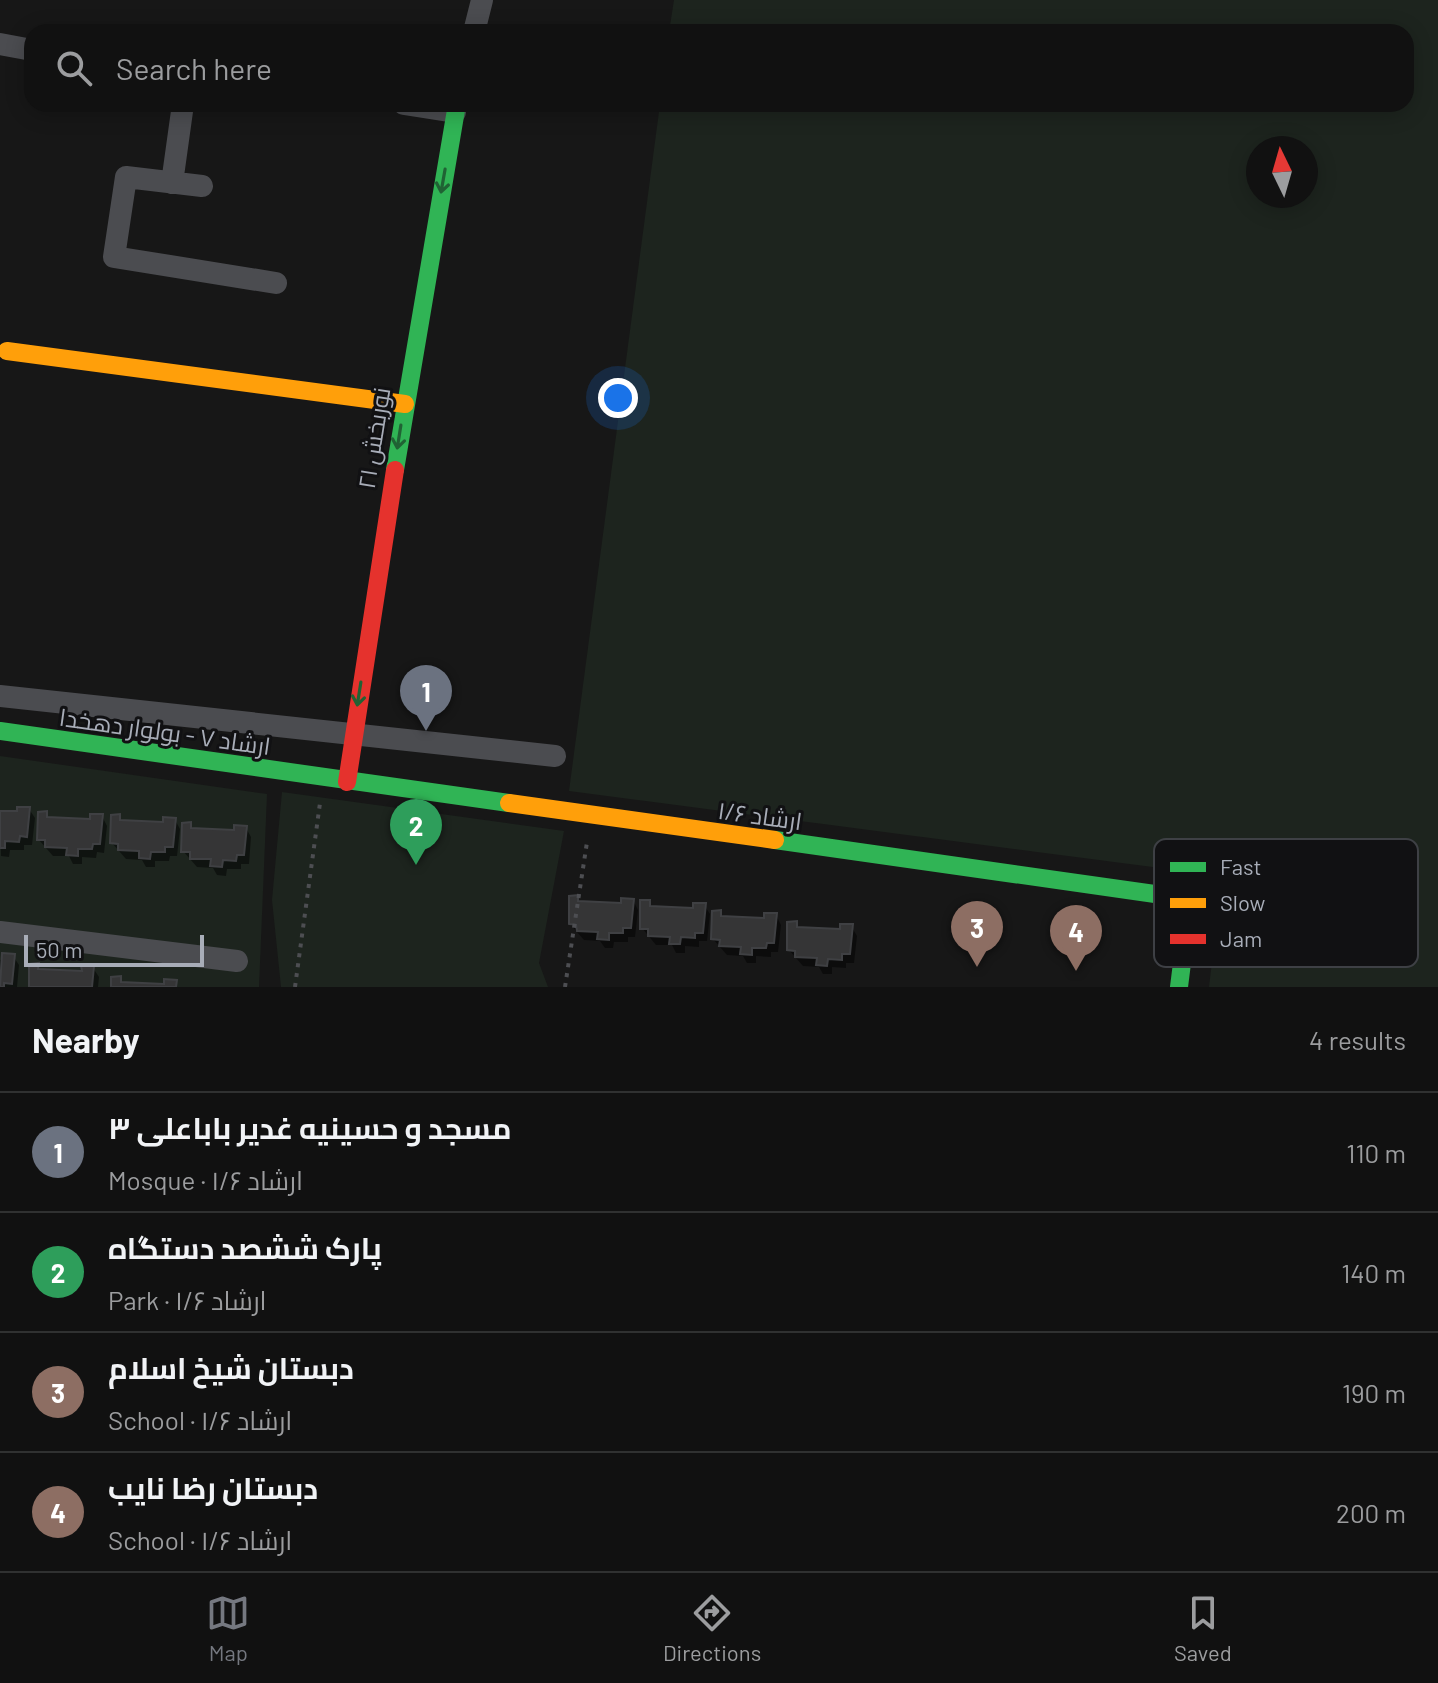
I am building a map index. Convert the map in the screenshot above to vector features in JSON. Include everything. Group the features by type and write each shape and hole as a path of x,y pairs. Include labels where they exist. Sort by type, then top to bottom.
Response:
{"street":[{"path":"476,24 482,0"},
{"path":"0,44 24,48"},
{"path":"172,183 182,112"},
{"name":"نوربخش ۲۱","path":"347,782 405,404 455,112"},
{"path":"202,186 126,177 114,257 276,283"},
{"path":"7,351 405,404"},
{"path":"0,696 555,756"},
{"name":"ارشاد ۷ - بولوار دهخدا","path":"0,731 324,778"},
{"name":"ارشاد ۱/۶","path":"324,778 1154,894"},
{"path":"0,932 237,961"},
{"name":"ارشاد ۱/۶","path":"1179,987 1182,967"}],"path":[{"path":"295,987 324,778"},
{"path":"565,987 591,815"}],"shaded area":[{"path":"674,0 1438,0 1438,987 1209,987 1211,967 1418,967 1418,839 1154,839 1154,867 569,791 659,112 1414,112 1414,24 670,24"},
{"path":"0,756 267,794 259,987 0,987"},
{"path":"282,792 564,831 539,963 548,987 281,987 272,900"}],"building":[{"path":"17,807 30,807 27,837 20,836 19,842 5,841 5,848 0,848 0,811 17,811"},
{"path":"47,811 47,817 90,819 90,814 103,814 100,844 93,844 92,849 78,849 78,856 66,855 67,848 45,847 45,840 37,840 38,812"},
{"path":"120,814 120,820 163,822 163,817 176,818 173,847 165,847 165,852 151,852 150,859 139,858 139,851 118,850 118,844 110,843 111,815"},
{"path":"191,822 191,828 234,830 234,825 247,826 244,855 237,855 236,861 223,860 222,867 210,866 211,859 190,859 190,852 181,852 182,823"},
{"path":"578,895 578,901 621,903 621,898 634,899 631,928 623,928 623,933 609,933 609,940 597,939 598,932 577,931 576,925 569,924 569,896"},
{"path":"640,900 650,900 650,906 693,908 693,903 706,903 703,933 695,933 695,938 681,937 680,944 669,944 670,937 648,936 648,929 640,929"},
{"path":"721,910 721,916 764,918 764,913 777,913 774,943 767,943 766,948 752,948 752,955 740,954 741,947 719,946 720,940 711,939 712,911"},
{"path":"797,921 797,927 840,929 840,924 853,924 850,954 842,954 842,960 828,959 827,966 816,965 817,958 795,957 795,951 787,950 787,922"},
{"path":"2,953 15,954 12,984 4,983 4,987 0,987"},
{"path":"39,963 38,969 82,971 81,966 94,966 92,987 29,987 29,964"},
{"path":"121,976 121,982 164,984 164,979 177,980 176,987 111,987 111,977"}],"traffic: fast":[{"path":"395,470 456,112"},
{"path":"0,731 509,803"},
{"path":"775,840 1154,894"},
{"path":"1179,987 1182,967"}],"traffic: slow":[{"path":"7,351 405,404"},
{"path":"509,803 775,840"}],"traffic: jam":[{"path":"347,782 395,470"}],"place":[{"name":"مسجد و حسینیه غدیر باباعلی ۳","path":"426,731"},
{"name":"پارک‌ ششصد دستگاه","path":"416,865"},
{"name":"دبستان شیخ اسلام","path":"977,967"},
{"name":"دبستان رضا نایب","path":"1076,971"}]}
